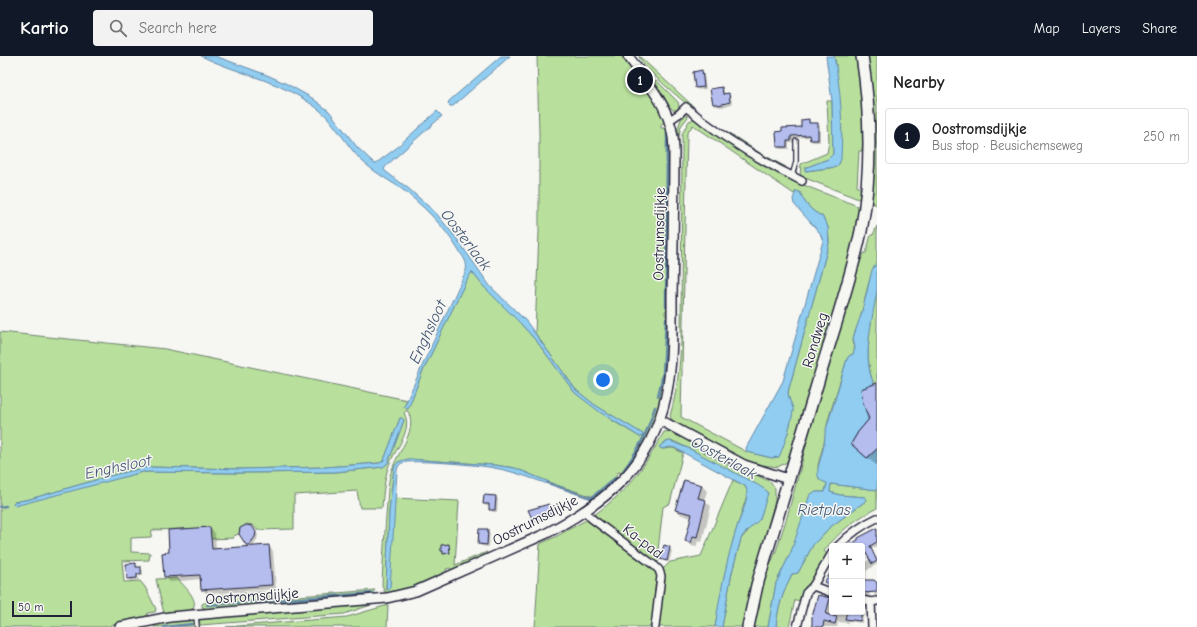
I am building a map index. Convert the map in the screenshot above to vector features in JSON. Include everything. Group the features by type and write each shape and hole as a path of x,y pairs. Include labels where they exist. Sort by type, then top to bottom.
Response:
{"main road":[{"name":"Rondweg","path":"748,627 757,585 842,300 862,225 868,179 869,108 862,56"}],"street":[{"name":"Oostrumsdijkje","path":"387,598 416,591 437,582 544,534 585,511 606,496 629,473 649,443 660,420 668,387 672,351 673,133 670,120 655,93 628,56"},
{"path":"670,120 686,107 745,151 802,181"},
{"path":"660,420 744,465 788,479"},
{"name":"Ka-pad","path":"585,511 591,518 659,570 661,576 655,627"},
{"path":"841,543 851,534 877,518"},
{"path":"797,627 806,593 813,586 829,559"},
{"path":"813,586 829,592"},
{"name":"Oostromsdijkje","path":"120,627 151,624 196,614 387,598"},
{"path":"872,627 874,601"}],"lane":[{"path":"792,176 796,162 796,141"},
{"path":"196,614 197,627"}],"green space":[{"path":"537,56 624,56 628,61 626,63 652,94 667,123 661,124 661,128 669,128 668,311 665,311 665,315 668,316 667,369 660,401 649,432 634,460 624,473 618,472 616,475 617,481 574,514 572,513 594,497 556,485 515,468 494,465 409,459 398,462 394,468 389,512 386,590 392,498 459,501 455,565 487,552 485,557 453,571 450,568 446,569 447,574 420,585 388,593 384,591 382,585 388,489 391,471 407,439 411,424 407,410 404,413 406,420 405,434 391,461 387,473 382,508 360,508 357,491 294,495 294,529 257,530 253,525 247,524 240,529 239,534 233,536 234,538 210,539 209,528 152,530 151,537 131,538 131,552 150,553 149,560 122,561 124,582 140,581 145,587 156,609 155,612 148,613 146,617 104,627 0,627 0,332 165,349 407,400 404,407 408,409 422,373 466,281 472,272 484,287 538,343 575,393 613,421 640,437 643,434 595,405 576,390 535,333 539,232","holes":["400,418 404,420 388,463 383,467 336,472 143,472 13,504 14,502 148,467 241,469 325,467 380,463 384,460"]},
{"path":"639,56 694,107 693,109 654,75 641,61"},
{"path":"834,56 858,56 865,124 862,151 859,151 857,187 861,188 861,200 800,176 801,164 827,153 829,142 827,101 832,101 833,154 828,159 805,168 806,171 836,167 839,164 836,64"},
{"path":"866,56 877,56 877,205 870,202"},
{"path":"656,80 678,102 679,106 677,110 673,110 671,108 653,83"},
{"path":"686,115 688,117 681,126 679,136 677,340 675,366 678,128 681,119"},
{"path":"694,119 696,120 719,137 767,167 792,180 860,207 854,242 810,393 787,462 778,467 745,461 679,425 672,420 670,416 676,388 681,350 682,134 689,121","holes":["693,125 794,194 796,191 800,192 809,207 822,216 828,227 829,243 788,392 793,410 788,433 772,458 747,452 681,417 687,133"]},
{"path":"729,133 760,153 786,167 783,168 774,164 729,137"},
{"path":"877,226 877,263 869,282 860,319 853,339 854,351 853,354 847,359 828,420 818,465 819,479 827,483 825,492 816,492 791,552 776,583 768,627 753,627 762,585 776,551 787,517 814,411 853,278 864,253 866,253 871,235 873,235"},
{"path":"877,289 877,383 874,384 870,374 868,350"},
{"path":"675,367 674,380 668,409"},
{"path":"672,431 699,445 700,450 737,470 739,467 769,481 775,488 775,501 756,569 745,627 722,627 732,572 741,539 748,531 757,485 690,449 670,441 665,442 660,446 660,448 673,448 683,453 670,503 663,507 657,559 659,559 657,564 594,517 594,515 617,496 635,478 664,432"},
{"path":"733,480 745,486 748,492 726,569 715,627 659,627 662,570 670,562 701,556"},
{"path":"831,484 877,490 877,508 848,526 831,543 829,543 824,551 828,555 811,583 805,587 801,601 795,600 789,627 776,627 781,600 792,574 798,573 813,545 829,528 867,500 865,497 840,495 830,492"},
{"path":"588,519 656,570 658,576 653,627 535,627 540,544"},
{"path":"177,578 193,597 194,606 192,609 186,611 164,614 156,579"},
{"path":"375,590 370,596 208,609 202,607 202,604 222,595 263,592 272,598"},
{"path":"380,602 344,614 200,625 199,619 202,617"},
{"path":"388,605 387,627 226,627 347,617"},
{"path":"192,618 195,620 195,626 154,627 155,623"}],"water":[{"path":"201,56 215,56 267,75 312,98 329,111 357,147 375,164 395,149 437,111 442,116 387,165 384,169 385,171 409,189 436,213 457,239 490,286 526,321 576,390 595,405 643,434 643,436 640,437 601,413 575,393 538,343 484,287 472,272 466,281 422,373 408,409 404,407 465,273 466,264 464,259 447,233 432,216 408,194 375,172 362,161 331,121 317,109 290,91"},
{"path":"501,56 510,56 453,106 448,104 449,101"},
{"path":"826,56 834,56 840,94 842,120 841,159 836,167 805,171 805,168 828,159 833,154 832,101"},
{"path":"796,191 800,192 812,210 822,216 828,227 829,243 788,392 793,408 790,425 779,457 772,458 747,452 746,448 783,381 823,241 820,233 794,204 793,199"},
{"name":"Rietplas","path":"877,263 877,290 868,350 868,362 874,384 861,389 868,420 858,432 851,444 867,458 877,449 877,490 831,484 830,492 840,495 865,497 867,500 829,528 813,545 798,573 792,574 789,580 779,607 776,627 768,627 776,583 791,552 810,494 825,492 827,483 819,478 818,466 824,445 825,433 847,359 853,354 855,348 853,338 862,312 872,270"},
{"path":"400,418 404,420 388,463 383,467 336,472 143,472 15,506 13,504 14,502 148,467 241,469 325,467 380,463 384,460"},
{"path":"670,441 690,449 758,485 768,493 760,519 744,534 741,539 732,572 722,627 715,627 719,601 730,549 745,505 747,490 745,486 675,448 670,447 662,449 659,447 665,442"},
{"path":"409,459 494,465 515,468 549,482 548,484 501,469 487,467 431,462 401,463 397,470 390,589 386,590 389,512 394,468 398,462"}],"building":[{"path":"702,70 704,87 695,88 693,72"},
{"path":"722,87 723,94 729,93 730,102 719,105 713,104 710,89"},
{"path":"809,119 809,123 818,123 818,140 810,140 809,135 791,136 791,141 787,141 787,147 777,147 776,132 782,131 782,128 801,127 801,120"},
{"path":"877,383 877,449 867,458 851,444 858,432 869,419 863,403 861,389"},
{"path":"684,480 702,485 698,498 706,500 697,537 693,536 691,543 685,541 692,514 675,510"},
{"path":"484,495 496,496 495,510 489,510 489,504 483,504"},
{"path":"549,504 553,512 534,522 528,510"},
{"path":"246,525 252,526 256,532 255,537 249,545 246,545 239,534 240,528"},
{"path":"210,527 212,549 269,545 272,585 201,590 200,575 164,577 162,553 169,552 168,530"},
{"path":"877,528 877,542 870,546 877,561 872,564 865,551 865,543 852,543 858,540 858,538"},
{"path":"479,529 488,529 487,545 478,544"},
{"path":"449,544 450,553 443,554 443,551 441,551 441,545"},
{"path":"664,545 670,547 667,561 660,559"},
{"path":"136,563 136,567 141,567 141,574 137,574 137,578 127,579 126,564"},
{"path":"829,575 829,585 824,582"},
{"path":"865,580 874,580 877,583 877,592 865,593"},
{"path":"818,595 829,598 826,614 837,617 835,624 824,621 823,627 812,627 812,617"},
{"path":"846,615 861,615 860,621 845,619"}],"waterway":[{"path":"666,306 667,132"},
{"path":"658,396 663,374 666,319"},
{"path":"623,471 642,440 655,407"},
{"path":"548,483 591,498 615,478"},
{"name":"Enghsloot","path":"0,507 6,506"},
{"path":"207,605 372,593"},
{"path":"164,627 192,624"}],"place":[{"name":"Oostromsdijkje","path":"640,80"}],"water label":[{"name":"Oosterlaak","path":"466,240"},
{"name":"Oosterlaak","path":"724,458"}]}
